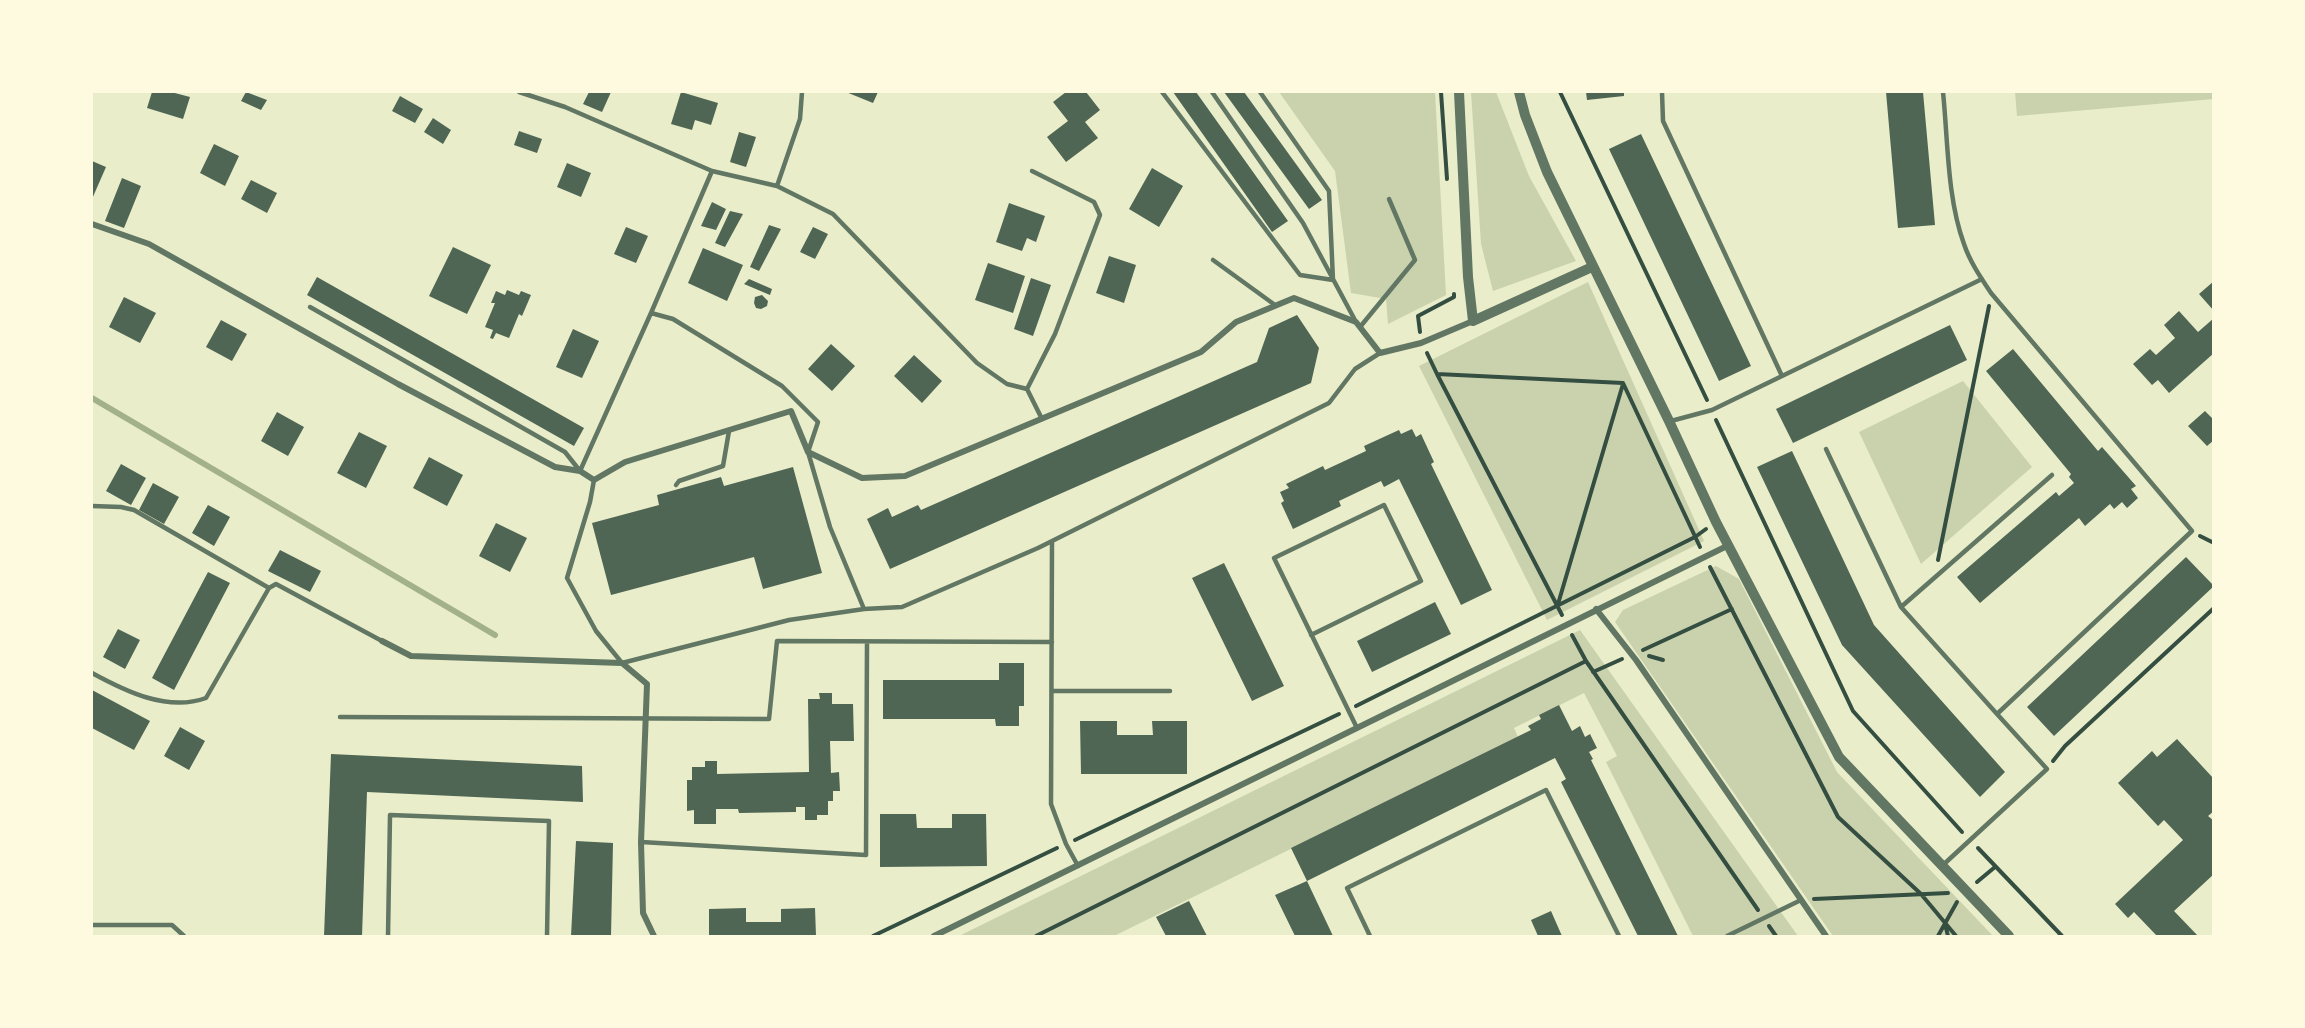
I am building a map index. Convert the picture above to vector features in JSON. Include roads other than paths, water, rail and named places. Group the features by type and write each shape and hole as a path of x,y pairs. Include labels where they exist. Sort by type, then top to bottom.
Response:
{"street":[{"path":"1459,92 1468,277 1473,321"},
{"path":"1519,92 1525,115 1547,172 1592,267 1669,421 1716,522 1839,757 2009,936"},
{"path":"92,225 149,244 398,384 544,462 555,467 580,471 594,480 625,462 791,411 808,452 862,478 905,476 1201,352 1236,322 1294,298 1358,324 1380,353 1421,343 1592,267"},
{"path":"934,936 1704,555 1729,545"},
{"path":"1596,609 1632,655 1826,936"},
{"path":"382,641 411,656 622,663 647,684 641,842 644,913 654,936"}],"lane":[{"path":"519,92 565,107 712,171 777,186 833,214 977,363 1007,384 1027,388"},
{"path":"777,186 800,119 802,92"},
{"path":"1162,92 1300,275 1333,280"},
{"path":"1212,92 1303,223 1358,324 1414,260 1389,199"},
{"path":"1260,92 1329,191 1333,280"},
{"path":"1662,92 1663,121 1782,376"},
{"path":"1943,92 1956,216 1964,245 1982,279 1991,293 2192,531 1997,714"},
{"path":"310,307 565,452 580,471 712,171"},
{"path":"1027,388 1055,334 1100,215 1094,202 1032,171"},
{"path":"1213,260 1275,305"},
{"path":"1669,421 1712,410 1982,279"},
{"path":"651,313 673,319 782,386 818,422 808,452 830,527 864,609"},
{"path":"594,480 590,502 567,578 596,631 622,663 789,620 864,609 902,607 1052,541 1329,403 1355,369 1380,353"},
{"path":"1027,388 1042,419"},
{"path":"676,485 679,480 723,466 729,431"},
{"path":"1826,449 1901,607 2048,769 1941,867"},
{"path":"1901,607 2052,475"},
{"path":"1311,635 1421,581 1384,505 1274,558 1311,635 1357,728"},
{"path":"92,506 134,510 269,588"},
{"path":"1052,541 1051,804 1066,844 1078,866"},
{"path":"92,673 128,692 150,698 195,702 206,698 269,588 276,584 382,641"},
{"path":"340,717 770,720 777,641 1052,642"},
{"path":"641,842 866,855 867,642"},
{"path":"1052,692 1170,692"},
{"path":"1370,936 1347,888 1546,790 1619,936"},
{"path":"388,936 390,815 549,821 547,936"},
{"path":"1727,936 1801,900"},
{"path":"92,925 172,925 184,936"}],"waterway":[{"path":"92,398 495,635"}]}
